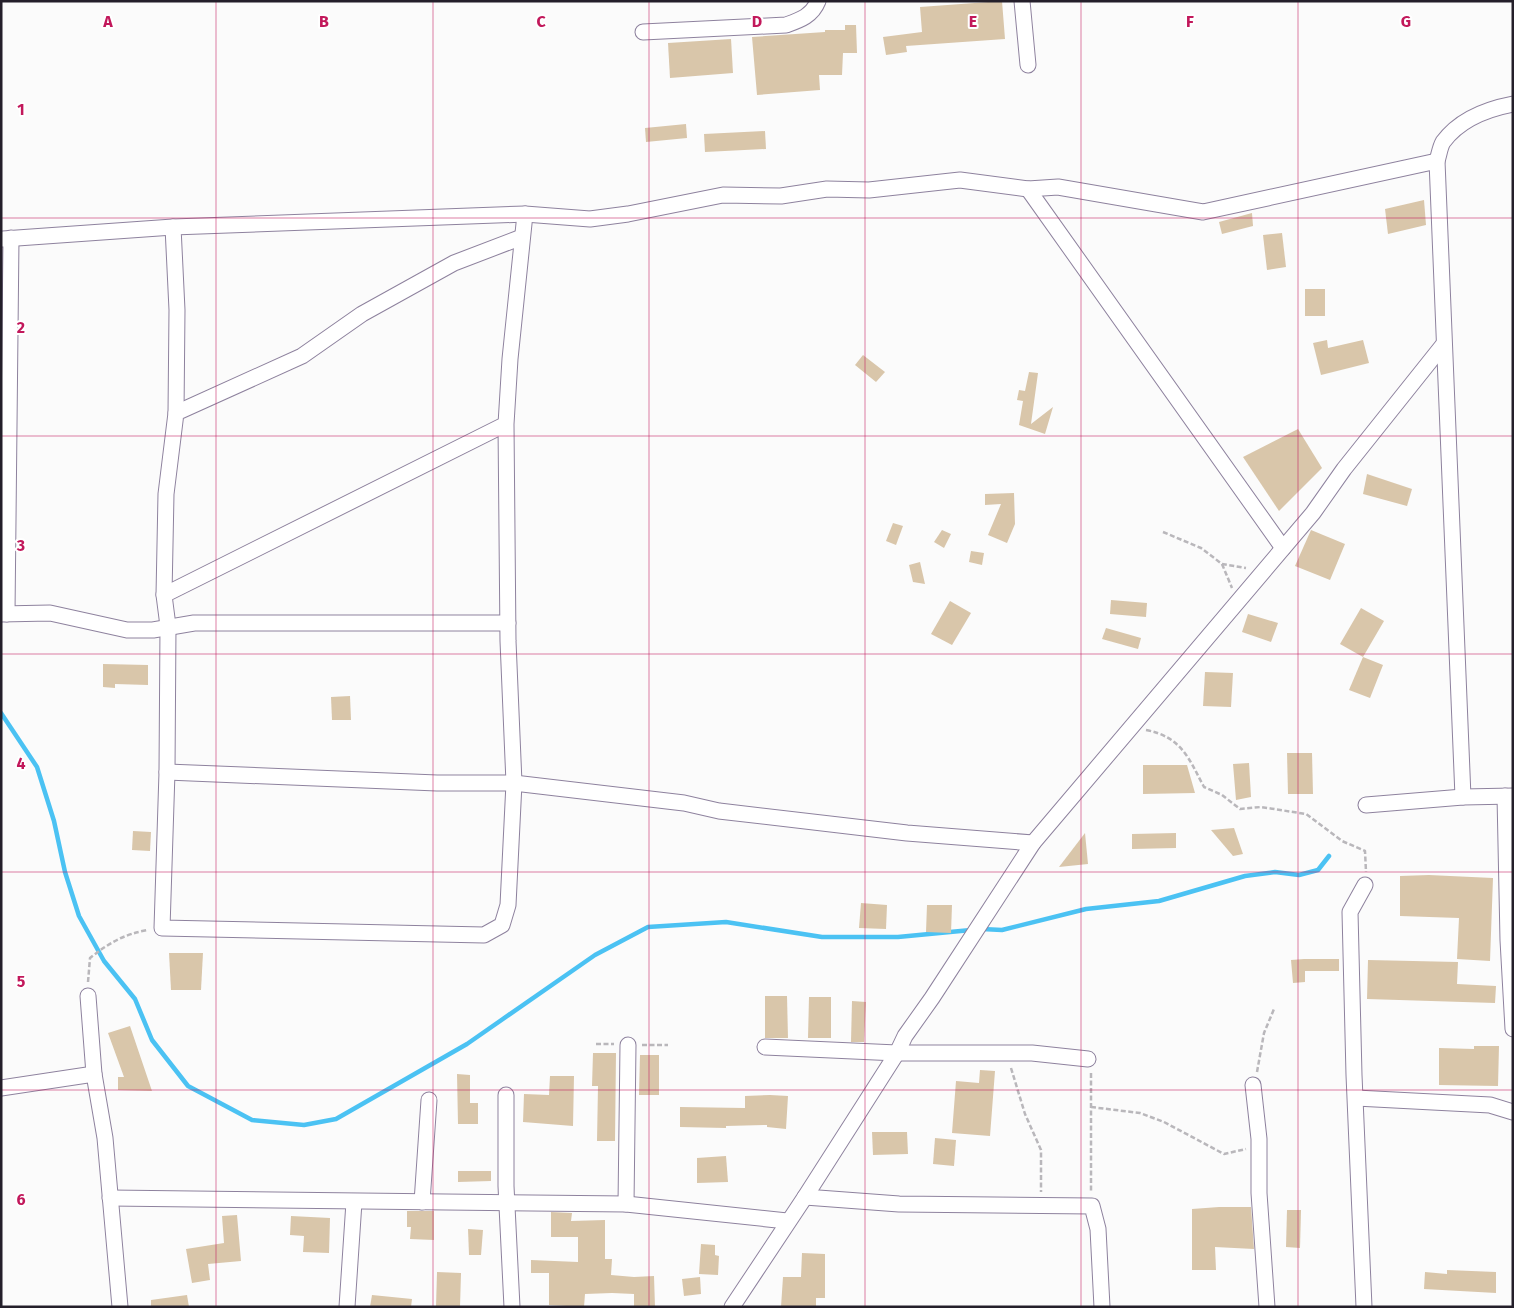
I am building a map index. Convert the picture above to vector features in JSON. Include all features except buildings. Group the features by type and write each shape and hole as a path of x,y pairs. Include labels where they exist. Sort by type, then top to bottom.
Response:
{"street":[{"path":"643,32 786,25 806,18 816,8 818,1"},
{"path":"1022,1 1028,65"},
{"path":"1463,797 1437,161 1442,143 1462,123 1495,108 1513,104"},
{"path":"508,623 204,623 168,626 153,630 127,630 50,613 4,614 6,238 173,227 525,214 590,219 628,214 723,195 781,196 827,189 913,187 960,180 1028,189 1058,187 1203,212 1437,161"},
{"path":"1028,189 1283,548"},
{"path":"173,227 177,310 176,413 166,494 164,595 168,626 167,772 162,928 484,936 502,925 508,905 514,783 508,623 506,424 510,360 525,214"},
{"path":"176,413 302,356 362,314 454,263 522,237"},
{"path":"732,1307 897,1053 905,1036 932,998 1033,842 1283,548 1444,345"},
{"path":"164,595 506,424"},
{"path":"167,772 437,783 514,783 684,803 719,811 907,833 1033,842"},
{"path":"1366,805 1463,797 1509,796 1508,940 1513,1029"},
{"path":"1364,1307 1350,912 1365,885"},
{"path":"88,996 94,1074 105,1138 120,1307"},
{"path":"626,1204 628,1045"},
{"path":"765,1047 897,1053 1032,1053 1088,1059"},
{"path":"1,1088 94,1074"},
{"path":"1253,1085 1259,1138 1259,1193 1267,1307"},
{"path":"506,1095 507,1201 512,1307"},
{"path":"1356,1098 1490,1105 1513,1112"},
{"path":"422,1202 429,1100"},
{"path":"805,1197 899,1204 1092,1206 1098,1229 1102,1307"},
{"path":"110,1198 354,1202 507,1201 626,1204 787,1221"},
{"path":"347,1307 354,1202"}],"path":[{"path":"1163,532 1201,548 1222,564 1245,568 1268,566"},
{"path":"1222,564 1238,601"},
{"path":"1141,716 1141,729 1165,736 1180,746 1190,757 1204,787 1222,795 1240,809 1261,807 1306,814 1342,841 1365,850 1367,862 1365,885"},
{"path":"88,996 88,964 90,958 105,946 127,934 162,928"},
{"path":"1260,1063 1264,1033 1274,1009"},
{"path":"1007,1054 1025,1114 1041,1150 1042,1186 1039,1206"},
{"path":"1088,1059 1091,1064 1092,1206"},
{"path":"1091,1107 1140,1113 1164,1122 1224,1154 1243,1151 1259,1138"}],"waterway":[{"path":"1,713 37,767 54,821 65,872 79,916 104,961 135,999 152,1040 188,1086 252,1120 304,1125 336,1119 467,1044 595,955 648,927 726,922 822,937 898,937 971,930"},
{"path":"982,929 1002,930 1086,909 1159,901 1245,876 1275,872 1299,875 1318,870 1329,856"}]}
